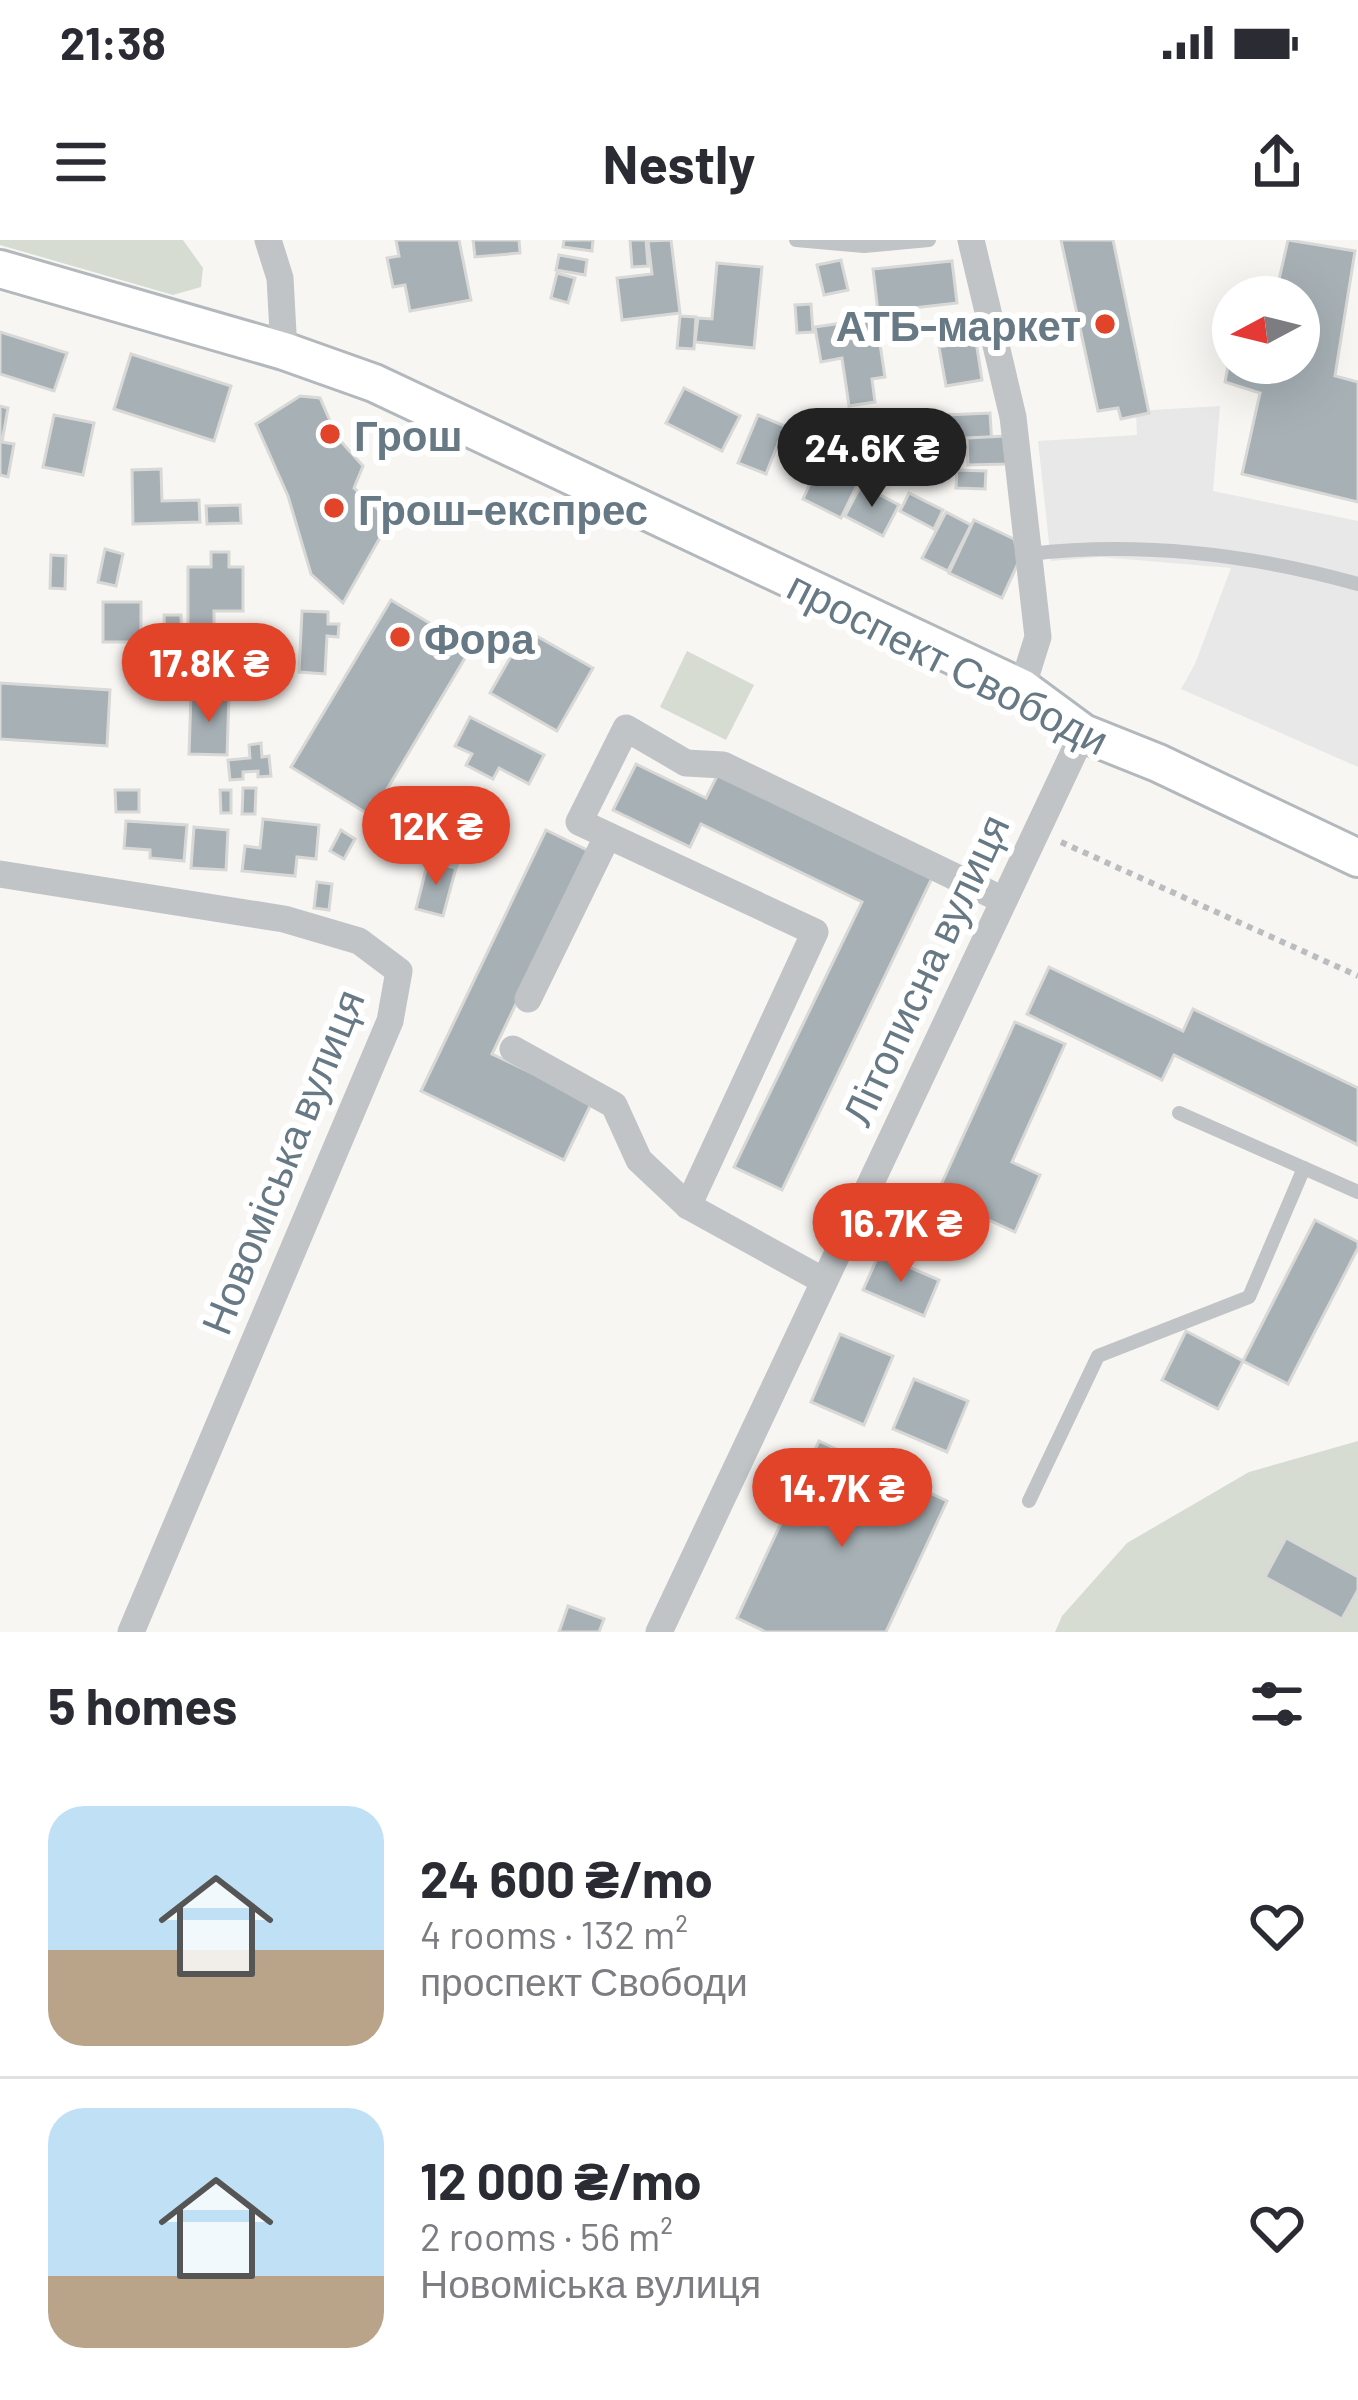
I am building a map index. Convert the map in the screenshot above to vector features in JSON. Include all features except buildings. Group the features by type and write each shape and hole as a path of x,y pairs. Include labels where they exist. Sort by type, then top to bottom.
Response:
{"main road":[{"name":"проспект Свободи","path":"0,269 284,351 374,383 1022,688 1083,734 1158,763 1358,858"}],"street":[{"path":"268,240 280,278 284,351"},
{"path":"970,240 1013,417 1039,637 1022,688"},
{"path":"688,1206 815,932 579,822 626,728 686,763 724,764 1004,900"},
{"name":"Літописна вулиця","path":"658,1632 1083,734"},
{"path":"528,999 607,837"},
{"name":"Новоміська вулиця","path":"0,874 284,919 359,941 399,971 390,1021 131,1632"},
{"path":"513,1049 614,1105 639,1160 688,1206 824,1281"}],"lane":[{"path":"796,240 864,246 929,240"},
{"path":"1029,554 1110,548 1224,555 1358,584"},
{"path":"1179,1113 1358,1192"},
{"path":"1030,1501 1098,1356 1250,1297 1304,1168"}],"path":[{"path":"1036,831 1358,976"}],"shaded area":[{"path":"0,240 183,240 203,268 201,287 173,295 0,245"},
{"path":"1220,406 1213,491 1358,521 1358,767 1181,689 1231,568 1101,557 1051,561 1038,441 1137,435 1136,411"},
{"path":"687,651 754,685 726,740 660,707"},
{"path":"1358,1441 1358,1632 1055,1632 1062,1616 1127,1543 1249,1472"}],"place":[{"name":"АТБ-маркет","path":"1105,324"},
{"name":"Грош","path":"330,434"},
{"name":"Грош-експрес","path":"334,508"},
{"name":"Фора","path":"400,637"}]}
